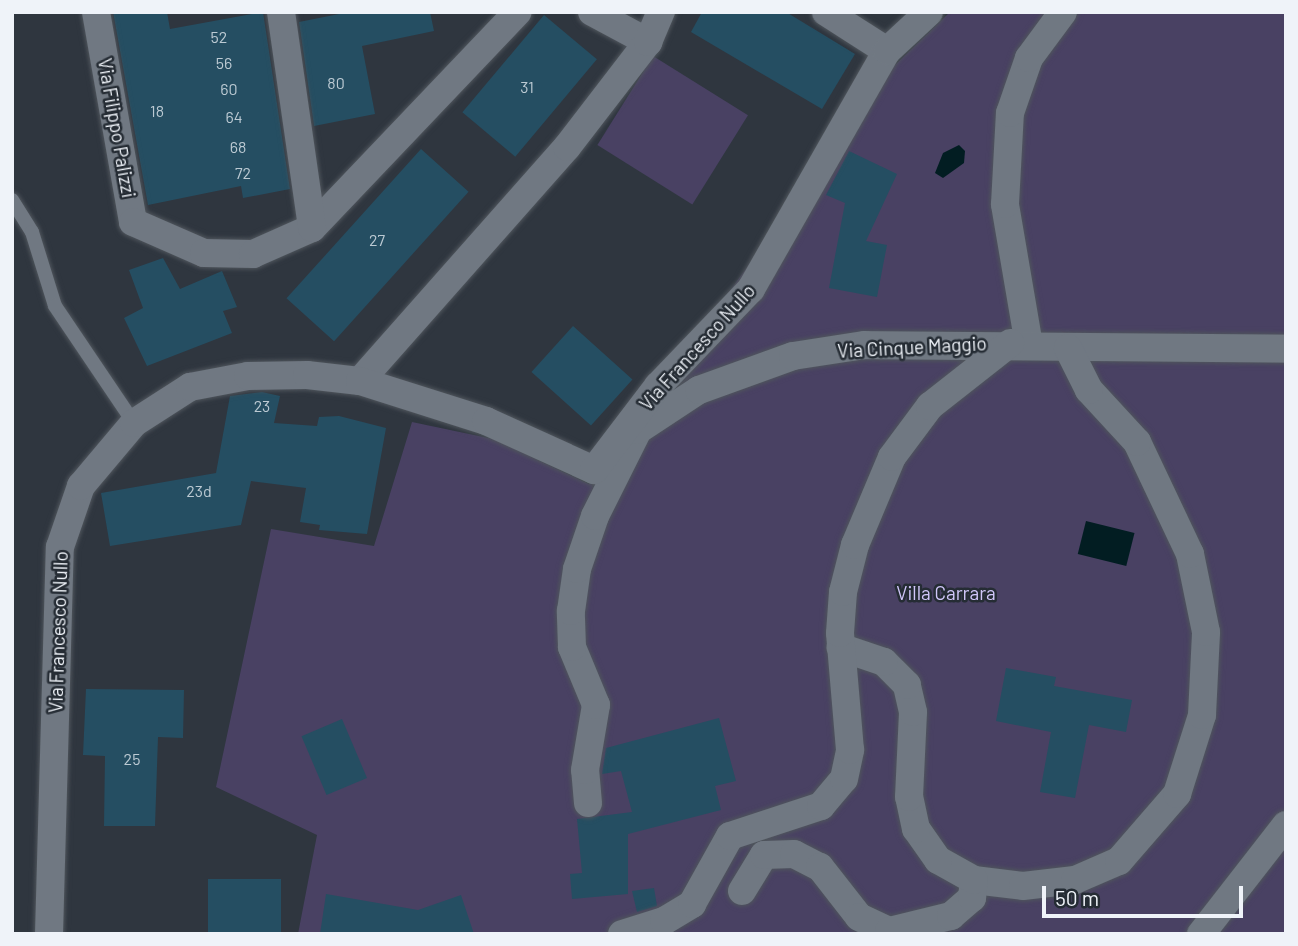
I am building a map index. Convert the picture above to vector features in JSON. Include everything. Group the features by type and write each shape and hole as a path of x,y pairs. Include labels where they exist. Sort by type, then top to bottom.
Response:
{"street":[{"name":"Via Filippo Palizzi","path":"96,12 133,222 205,253 253,254 312,229 518,12"},
{"path":"281,12 312,229"},
{"path":"592,12 648,43"},
{"path":"360,381 567,147 648,43 661,12"},
{"path":"826,12 887,51"},
{"name":"Via Francesco Nullo","path":"49,934 60,547 81,486 134,423 190,387 216,380 307,374 360,381 486,421 594,470 658,386 751,289 887,51 929,12"},
{"path":"1019,344 1005,204 1010,113 1029,58 1063,12"},
{"name":"Via Cinque Maggio","path":"622,934 664,921 692,904 730,836 821,806 844,779 850,750 840,647 843,592 855,545 892,457 930,406 1019,344"},
{"name":"Via Cinque Maggio","path":"588,803 585,770 596,705 572,647 572,601 595,516 638,430 699,390 793,356 865,345 1019,344 1069,348 1286,349"},
{"path":"840,647 884,662 906,685 913,712 909,797 916,829 938,860 974,880 1023,886 1075,880 1119,861 1177,794 1202,715 1206,632 1190,554 1138,442 1089,390 1069,348"},
{"path":"1201,934 1286,825"},
{"path":"742,891 764,855 794,854 820,867 859,918 889,931 951,916 972,898 974,880"}],"lane":[{"path":"12,200 32,232 55,306 134,423"}],"green space":[{"name":"Villa Carrara","path":"950,12 1286,12 1286,934 298,934 317,835 216,787 271,529 374,546 412,422 493,439 589,484 893,67"},
{"path":"653,56 748,115 692,204 597,145"}],"shaded area":[{"path":"959,145 965,151 964,163 943,178 935,173 943,153"},
{"path":"1086,521 1135,533 1126,566 1078,554"}],"building":[{"path":"113,12 167,12 170,29 263,12 290,189 243,198 241,186 148,205"},
{"path":"349,12 430,12 434,31 362,46 375,114 314,126 299,22"},
{"path":"702,12 786,12 855,54 822,109 691,32"},
{"path":"544,15 597,59 515,157 462,112"},
{"path":"421,149 469,192 334,341 287,298"},
{"path":"849,151 897,174 866,241 887,245 877,297 829,288 845,203 826,195"},
{"path":"163,258 180,289 222,271 237,307 223,311 232,333 147,366 124,318 143,308 129,270"},
{"path":"573,326 632,380 591,426 532,372"},
{"path":"262,392 280,396 274,423 317,426 319,417 339,416 386,428 367,534 319,530 320,525 300,522 306,488 251,481 241,525 110,546 101,493 216,473 230,396"},
{"path":"1006,668 1056,677 1054,686 1132,700 1126,732 1089,725 1075,798 1040,792 1051,732 996,721"},
{"path":"86,689 184,690 183,738 158,737 155,826 104,826 105,756 83,755"},
{"path":"719,718 736,781 715,786 721,810 628,834 628,894 572,899 570,874 582,873 577,819 632,812 621,771 602,774 606,748"},
{"path":"342,719 367,778 327,795 301,736"},
{"path":"208,879 281,879 281,934 208,934"},
{"path":"654,888 657,906 637,912 632,891"},
{"path":"326,894 418,910 461,895 474,934 320,934"}]}
